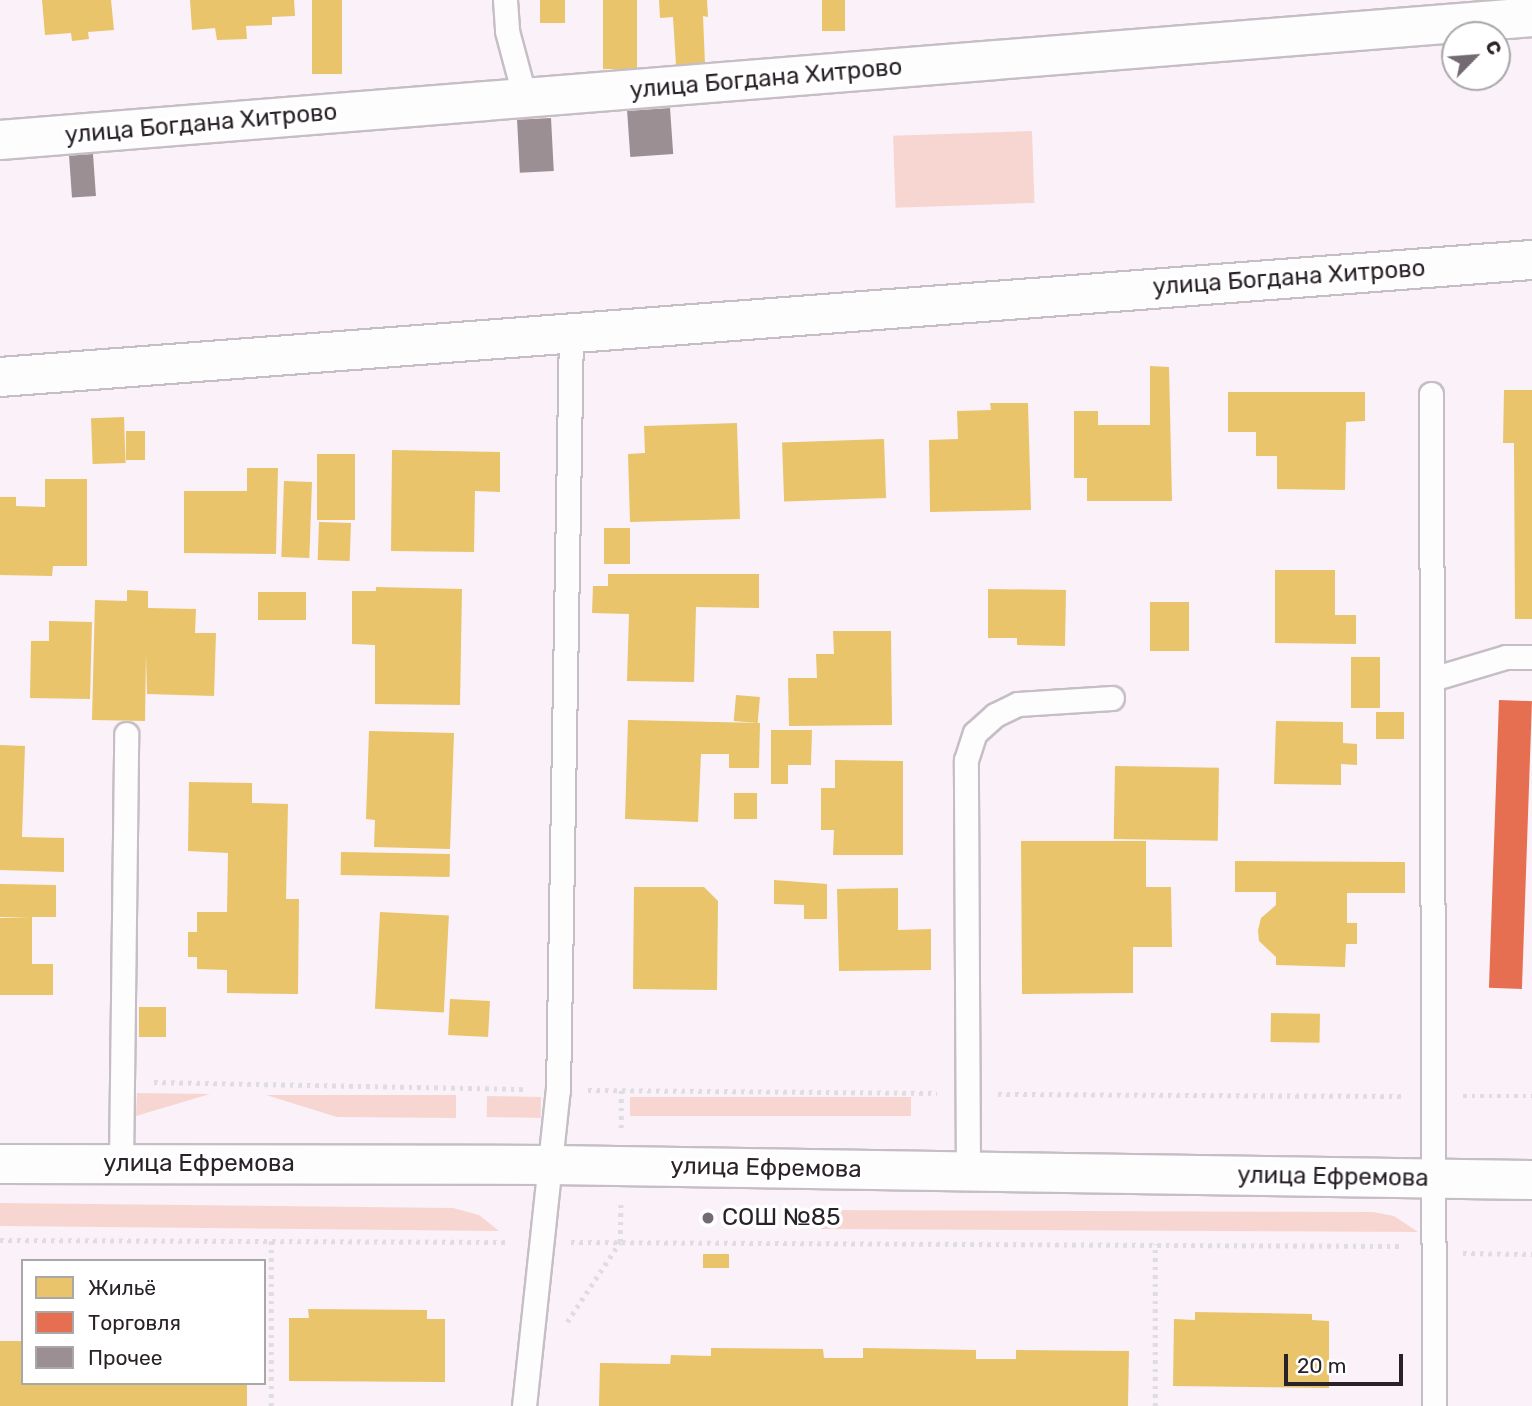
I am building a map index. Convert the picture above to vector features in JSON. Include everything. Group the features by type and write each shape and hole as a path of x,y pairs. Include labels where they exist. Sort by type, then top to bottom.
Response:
{"street":[{"name":"улица Богдана Хитрово","path":"0,141 1532,17"},
{"name":"улица Богдана Хитрово","path":"0,377 571,331 1532,260"},
{"name":"улица Ефремова","path":"0,1164 552,1165 1532,1180"}],"lane":[{"path":"505,0 507,32 525,98"},
{"path":"524,1406 558,1090 571,331"},
{"path":"1432,394 1434,1406"},
{"path":"1432,679 1506,657 1532,657"},
{"path":"968,1171 966,760 975,733 995,715 1017,704 1112,698"},
{"path":"121,1164 126,734"}],"path":[{"path":"122,1082 558,1090 1532,1096"},
{"path":"0,1240 1394,1245 1434,1253 1532,1254"},
{"path":"271,1241 271,1406"},
{"path":"563,1328 620,1242"},
{"path":"1155,1244 1155,1406"}],"shaded area":[{"path":"1032,131 1035,203 896,208 893,136"},
{"path":"137,1093 210,1094 136,1116"},
{"path":"266,1095 456,1095 456,1118 337,1117"},
{"path":"487,1096 541,1097 541,1118 487,1117"},
{"path":"630,1097 911,1097 911,1116 630,1116"},
{"path":"0,1203 453,1208 479,1215 499,1231 0,1226"},
{"path":"821,1210 1373,1212 1394,1216 1418,1232 821,1229"}],"building: Жильё":[{"path":"42,0 111,0 114,30 88,32 89,39 72,41 71,33 45,35"},
{"path":"190,0 294,0 295,16 272,17 272,25 246,26 247,39 217,40 215,28 192,30"},
{"path":"312,0 342,0 342,74 312,74"},
{"path":"540,0 565,0 565,23 540,23"},
{"path":"603,0 637,0 637,69 603,69"},
{"path":"659,0 707,0 708,17 703,16 705,64 676,65 673,17 660,18"},
{"path":"822,0 845,0 845,31 822,31"},
{"path":"1150,366 1169,367 1172,501 1087,501 1087,478 1074,478 1074,411 1098,411 1098,425 1150,425"},
{"path":"1504,390 1532,390 1532,619 1515,619 1514,443 1503,443"},
{"path":"1228,392 1365,392 1365,421 1346,422 1345,490 1277,489 1277,456 1256,456 1256,432 1228,432"},
{"path":"990,403 1028,403 1031,510 930,512 929,440 958,439 957,411 991,410"},
{"path":"124,417 126,463 93,464 91,418"},
{"path":"737,423 740,519 630,522 628,454 645,453 644,426"},
{"path":"126,431 145,431 145,460 126,460"},
{"path":"884,439 886,498 784,502 782,443"},
{"path":"392,450 500,452 500,492 475,491 474,552 391,551"},
{"path":"317,454 355,454 355,520 317,520"},
{"path":"247,468 278,468 276,554 184,553 184,491 247,491"},
{"path":"45,479 87,479 87,566 53,566 52,576 0,575 0,497 16,497 16,506 45,507"},
{"path":"284,481 312,482 309,558 281,557"},
{"path":"319,522 351,523 350,561 318,560"},
{"path":"604,528 630,528 630,564 604,564"},
{"path":"1275,570 1335,570 1335,615 1356,615 1356,644 1275,643"},
{"path":"608,574 759,574 759,608 696,607 694,682 627,681 629,614 592,613 593,586 608,586"},
{"path":"376,587 462,589 460,705 375,704 375,645 352,644 352,591 376,591"},
{"path":"988,589 1066,590 1065,646 1017,645 1017,638 988,638"},
{"path":"127,590 148,591 148,608 196,609 195,633 216,633 214,696 147,694 146,654 145,721 92,720 95,600 127,601"},
{"path":"258,592 306,592 306,620 258,620"},
{"path":"1150,602 1189,602 1189,651 1150,651"},
{"path":"49,621 92,622 90,699 30,698 31,641 49,641"},
{"path":"833,631 891,631 892,725 789,726 788,678 817,678 816,654 834,654"},
{"path":"1351,657 1380,657 1380,708 1351,708"},
{"path":"736,695 760,697 758,723 734,721"},
{"path":"1376,712 1404,712 1404,739 1376,739"},
{"path":"628,720 760,723 759,768 729,768 729,754 701,754 698,822 625,819"},
{"path":"1276,721 1343,722 1343,743 1357,744 1357,765 1341,764 1341,785 1274,784"},
{"path":"771,730 812,730 811,765 788,765 788,784 771,784"},
{"path":"369,731 454,733 450,849 374,847 375,820 366,819"},
{"path":"0,745 25,746 22,837 64,838 64,872 0,870"},
{"path":"835,760 903,761 903,855 833,855 834,830 821,830 821,788 835,788"},
{"path":"1115,766 1219,768 1218,841 1114,839"},
{"path":"189,782 252,783 252,803 288,804 286,899 299,899 298,994 227,993 227,970 197,969 197,957 188,957 188,932 197,932 197,912 227,912 228,853 188,851"},
{"path":"734,793 757,793 757,819 734,819"},
{"path":"1021,841 1146,841 1146,887 1171,887 1172,947 1133,947 1133,993 1022,994"},
{"path":"341,852 450,854 450,877 341,875"},
{"path":"1235,861 1405,862 1405,893 1347,893 1347,923 1357,923 1357,944 1346,944 1345,967 1276,965 1276,957 1259,941 1258,930 1261,918 1276,905 1276,892 1235,892"},
{"path":"774,880 827,884 827,919 804,919 804,905 774,904"},
{"path":"0,884 56,885 56,917 32,917 32,964 53,964 53,995 0,995 0,918 30,917 0,917"},
{"path":"634,887 704,887 718,901 717,990 633,989"},
{"path":"898,888 898,930 931,929 931,970 839,971 837,889"},
{"path":"380,912 449,916 444,1012 375,1009"},
{"path":"450,999 490,1001 488,1037 448,1035"},
{"path":"139,1007 166,1007 166,1037 139,1037"},
{"path":"1271,1013 1320,1014 1319,1043 1270,1042"},
{"path":"703,1254 729,1254 729,1268 703,1268"},
{"path":"308,1309 427,1310 427,1319 445,1319 445,1382 289,1381 289,1318 309,1318"},
{"path":"1195,1312 1312,1314 1312,1320 1329,1321 1329,1388 1173,1386 1174,1319 1195,1320"},
{"path":"0,1341 21,1341 21,1385 247,1385 247,1406 0,1406"},
{"path":"711,1348 823,1349 824,1358 863,1358 863,1348 976,1350 976,1359 1016,1359 1016,1350 1129,1351 1128,1406 599,1406 600,1363 670,1364 671,1355 711,1356"}],"building: Торговля":[{"path":"1499,700 1532,701 1522,989 1489,988"}],"building: Прочее":[{"path":"670,108 673,154 630,157 627,111"},
{"path":"551,118 554,171 520,173 517,120"},
{"path":"93,154 96,196 72,198 69,156"},
{"path":"816,1211 817,1224 796,1225 795,1212"}],"place":[{"name":"СОШ №85","path":"708,1218"}]}
